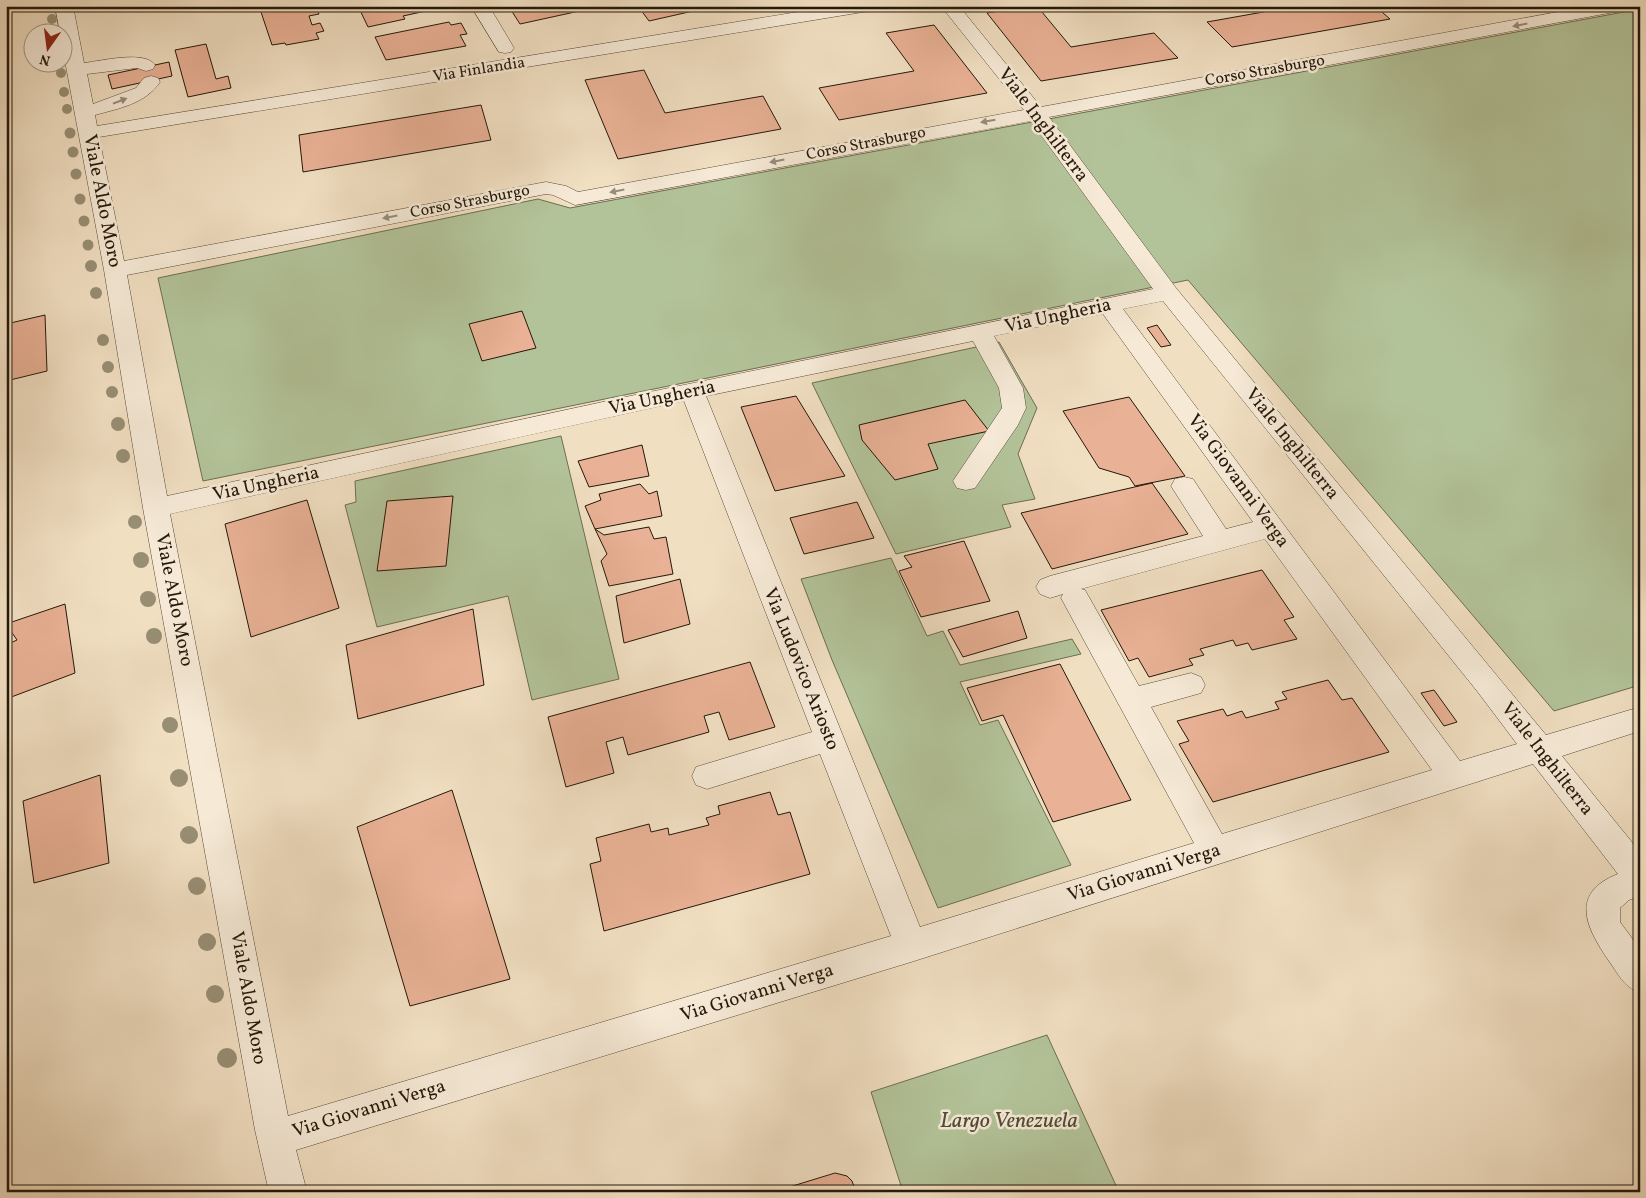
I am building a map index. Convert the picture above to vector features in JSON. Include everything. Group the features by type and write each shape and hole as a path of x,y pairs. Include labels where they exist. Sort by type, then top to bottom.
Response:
{"street":[{"name":"Viale Aldo Moro","path":"64,6 115,270 156,508 274,1138 288,1192"},
{"path":"480,6 505,48"},
{"name":"Via Finlandia","path":"89,133 869,6"},
{"name":"Viale Inghilterra","path":"950,6 1036,113 1168,293 1487,683 1640,877"},
{"name":"Corso Strasburgo","path":"115,270 546,188 560,190 575,198 1620,6"},
{"path":"77,70 140,62 149,74 143,92 114,104 85,112"},
{"name":"Via Ungheria","path":"156,508 692,391 1168,293"},
{"name":"Via Giovanni Verga","path":"274,1138 911,946 1454,776 1108,305"},
{"path":"966,481 1006,424 1014,408 1011,388 980,333"},
{"name":"Via Ludovico Ariosto","path":"692,391 911,946"},
{"path":"1184,486 1220,541"},
{"path":"1215,851 1130,700 1062,593 1220,541 1272,527"},
{"path":"1130,700 1191,685"},
{"path":"1454,776 1640,719"},
{"path":"707,776 829,739"},
{"path":"1640,881 1618,890 1604,901 1603,918 1605,928 1640,977"}],"green space":[{"path":"1640,9 1640,685 1554,711 1188,280 203,481 158,278 538,199 570,208"},
{"path":"999,342 1037,408 1018,454 1035,499 1002,505 1011,527 896,554 812,383"},
{"path":"561,436 619,679 532,700 508,596 377,627 345,505 356,502 355,481"},
{"path":"891,558 927,636 943,631 960,665 1072,639 1081,654 960,682 980,725 998,720 1071,865 938,908 832,660 801,579"},
{"name":"Largo Venezuela","path":"1047,1035 1119,1192 903,1192 871,1092"}],"building":[{"path":"259,6 315,6 319,14 309,16 312,25 320,23 324,31 316,33 319,39 286,45 285,43 272,45"},
{"path":"358,6 433,6 435,9 403,16 405,19 368,27"},
{"path":"519,6 581,6 584,10 520,24 511,10 520,8"},
{"path":"638,6 710,6 711,7 649,21"},
{"path":"1037,6 1071,47 1154,33 1178,58 1041,81 987,13"},
{"path":"1297,6 1375,6 1390,19 1232,47 1207,22"},
{"path":"449,22 451,25 461,23 467,34 460,35 466,46 386,60 375,37"},
{"path":"934,25 987,93 839,120 819,88 914,71 886,33"},
{"path":"206,44 216,79 228,76 231,88 188,97 175,50"},
{"path":"169,62 172,76 112,89 108,75"},
{"path":"644,70 665,113 763,96 781,129 618,159 585,80"},
{"path":"481,105 491,140 303,172 299,135"},
{"path":"522,311 536,348 482,361 469,324"},
{"path":"45,315 47,371 6,381 6,324"},
{"path":"1157,325 1171,345 1161,347 1147,328"},
{"path":"796,396 845,476 775,491 741,407"},
{"path":"1129,397 1185,476 1135,486 1129,477 1099,468 1063,411"},
{"path":"965,400 989,431 928,444 938,469 895,480 862,440 859,425"},
{"path":"642,445 649,476 589,487 578,461"},
{"path":"1152,483 1188,534 1052,569 1021,513"},
{"path":"640,484 649,494 657,491 662,516 595,529 585,506 601,500 599,494"},
{"path":"453,496 446,566 377,571 387,501"},
{"path":"307,500 339,608 251,637 225,524"},
{"path":"857,502 874,538 804,554 790,518"},
{"path":"649,527 654,539 666,537 673,574 609,586 601,561 607,554 595,529 604,535"},
{"path":"964,541 990,601 921,617 899,571 912,567 904,556"},
{"path":"1262,570 1294,617 1284,620 1297,639 1252,650 1248,643 1236,646 1233,640 1200,649 1204,655 1189,659 1193,665 1149,677 1138,658 1129,661 1101,610"},
{"path":"680,579 690,624 624,643 616,596"},
{"path":"65,604 75,673 6,699 6,645 17,640 6,624"},
{"path":"473,609 484,685 358,719 346,645"},
{"path":"1018,611 1027,638 963,657 948,630"},
{"path":"750,662 775,727 729,740 719,712 704,716 709,732 628,755 623,737 606,742 614,773 566,787 548,717"},
{"path":"1060,664 1131,800 1053,822 1003,715 982,721 967,688"},
{"path":"1328,680 1342,700 1352,698 1389,752 1213,802 1179,744 1189,741 1177,721 1223,709 1227,716 1242,711 1246,718 1279,709 1275,702 1287,699 1282,692"},
{"path":"1434,690 1457,722 1444,726 1421,693"},
{"path":"100,775 109,863 34,883 23,801"},
{"path":"452,790 510,979 410,1006 357,827"},
{"path":"770,792 778,815 790,812 810,874 604,931 590,864 601,861 596,838 649,824 651,832 668,828 669,835 709,825 706,818 720,814 718,806"},
{"path":"835,1173 847,1176 852,1181 856,1192 773,1192"}]}
